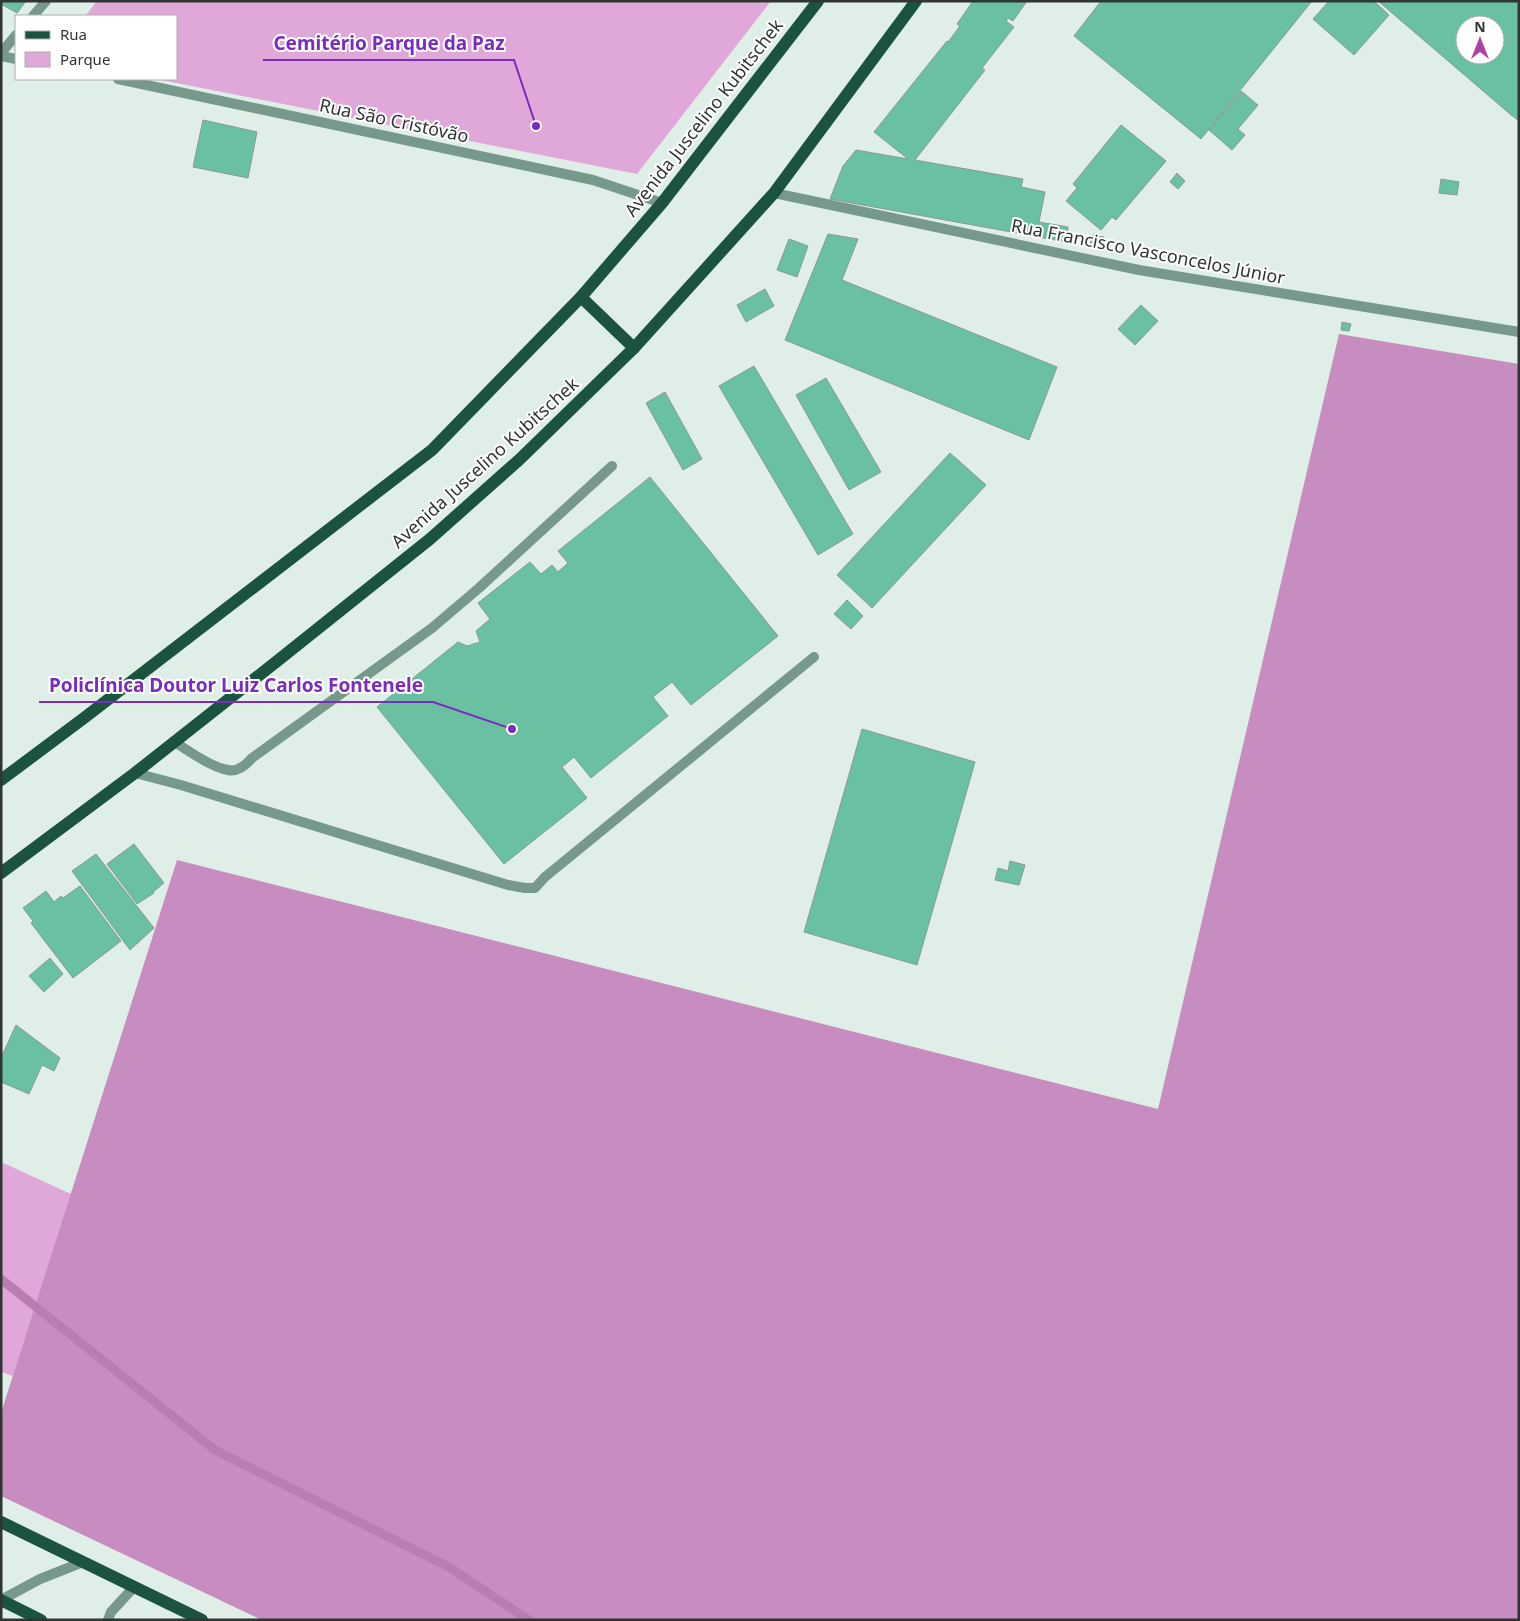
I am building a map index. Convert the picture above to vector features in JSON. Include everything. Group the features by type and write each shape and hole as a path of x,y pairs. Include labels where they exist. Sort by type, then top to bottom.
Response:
{"main road":[{"name":"Avenida Juscelino Kubitschek","path":"1,780 432,450 580,297 662,203 818,1"},
{"name":"Avenida Juscelino Kubitschek","path":"1,873 135,773 430,539 520,459 634,348 774,193 916,1"},
{"path":"580,297 634,348"},
{"path":"1,1522 202,1620"},
{"path":"1,1600 41,1620"}],"street":[{"path":"34,15 46,1"},
{"path":"15,37 1,55 15,59"},
{"name":"Rua São Cristóvão","path":"123,80 593,180 662,203"},
{"name":"Rua Francisco Vasconcelos Júnior","path":"774,193 1139,270 1519,332"},
{"path":"174,742 203,760 229,771 244,767 252,758 432,628 479,588 612,466"},
{"path":"135,773 181,785 508,885 535,888 545,877 814,657"},
{"path":"1,1600 40,1579 83,1562"},
{"path":"108,1620 111,1612 134,1587"}],"green space":[{"path":"97,1 771,1 637,174 161,80 178,80 178,15 86,15"},
{"path":"1,1162 71,1194 13,1376 1,1372"}],"shaded area":[{"path":"1339,334 1519,364 1519,1620 262,1620 1,1496 1,1413 177,860 1158,1109"}],"building":[{"path":"1,1 26,1 17,13 1,4"},
{"path":"973,1 1027,1 1013,21 1008,18 1006,21 1014,27 982,68 985,70 915,160 1023,179 1021,187 1045,192 1039,222 1068,227 1066,242 830,199 843,166 856,150 908,159 874,132 948,42 960,26 957,24"},
{"path":"1101,1 1312,1 1201,139 1074,36"},
{"path":"1329,1 1374,1 1389,15 1354,55 1313,19"},
{"path":"1378,1 1519,1 1519,121 1510,114"},
{"path":"1241,91 1258,105 1238,129 1245,135 1232,150 1209,130"},
{"path":"203,120 257,132 248,178 193,167"},
{"path":"1121,125 1166,161 1116,220 1112,217 1101,230 1066,201 1077,188 1073,184"},
{"path":"1177,173 1185,181 1178,189 1170,182"},
{"path":"1441,179 1459,182 1457,195 1439,193"},
{"path":"828,234 858,239 842,280 1057,367 1029,440 785,340"},
{"path":"1092,235 1104,237 1102,249 1090,246"},
{"path":"789,239 808,246 797,277 777,270"},
{"path":"765,289 774,306 746,322 737,305"},
{"path":"1141,305 1158,321 1135,345 1118,329"},
{"path":"1342,322 1351,324 1349,331 1341,330"},
{"path":"754,366 853,534 818,555 719,386"},
{"path":"826,378 881,472 849,490 796,395"},
{"path":"665,392 702,459 683,470 646,403"},
{"path":"950,453 986,485 872,608 837,575"},
{"path":"650,477 778,636 691,705 672,682 653,697 668,716 591,778 574,757 562,767 587,798 504,864 377,707 458,642 467,646 480,642 476,631 490,619 478,603 530,562 541,574 552,565 558,572 568,563 558,551"},
{"path":"847,600 863,616 851,629 834,614"},
{"path":"862,729 975,762 917,965 804,932"},
{"path":"134,844 164,883 154,893 137,904 107,864"},
{"path":"96,854 154,928 130,950 72,871"},
{"path":"1010,861 1025,865 1019,885 995,880 998,868 1008,871"},
{"path":"80,886 121,941 73,978 31,923 33,921 23,908 46,891 54,902"},
{"path":"50,958 63,974 44,992 29,976"},
{"path":"16,1025 60,1058 54,1071 42,1065 29,1094 1,1082 1,1058"}],"waterway":[{"path":"1,1279 215,1450 449,1567 529,1620"}],"place":[{"name":"Cemitério Parque da Paz","path":"536,126"},
{"name":"Policlínica Doutor Luiz Carlos Fontenele","path":"512,729"}]}
